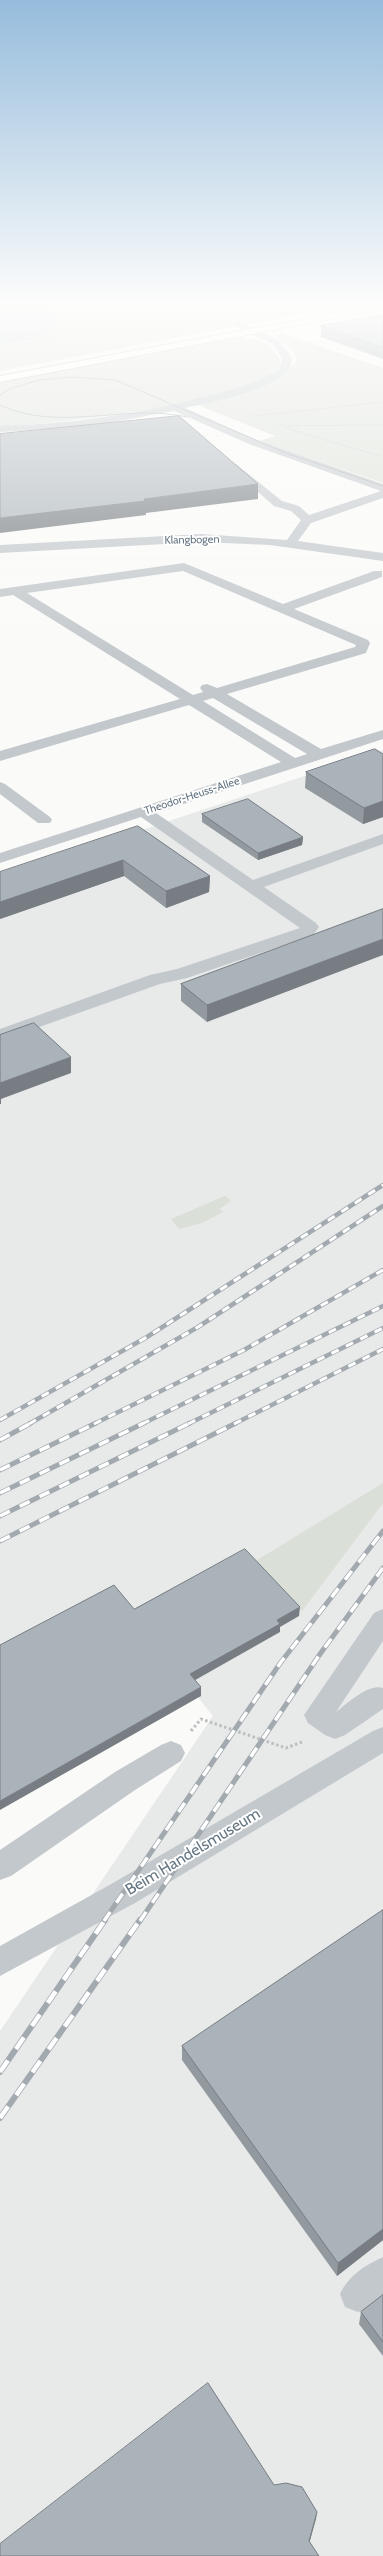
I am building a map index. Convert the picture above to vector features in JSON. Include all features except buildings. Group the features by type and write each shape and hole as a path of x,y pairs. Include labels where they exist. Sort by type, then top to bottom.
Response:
{"street":[{"path":"0,430 73,423"},
{"path":"207,423 299,460 383,488"},
{"path":"227,460 278,504 295,508 307,520"},
{"path":"291,543 307,520 368,501 383,494"},
{"name":"Klangbogen","path":"1,549 201,538 291,543 383,557"},
{"path":"0,593 184,567 363,643 361,650 0,756"},
{"path":"282,609 378,574"},
{"path":"15,590 294,764"},
{"path":"161,680 200,684 320,755"},
{"name":"Theodor-Heuss-Allee","path":"0,858 383,734"},
{"path":"350,745 370,757"},
{"path":"0,787 44,820"},
{"path":"0,1035 156,979 181,974 307,931 310,927 144,812"},
{"path":"252,886 383,839"},
{"path":"381,1695 335,1727 318,1715 383,1620"},
{"name":"Beim Handelsmuseum","path":"0,1962 124,1893 383,1739"},
{"path":"0,1867 125,1781 171,1753"}],"path":[{"path":"383,425 274,426 357,448 383,457"},
{"path":"171,1753 201,1719 286,1748 335,1727"}],"shaded area":[{"path":"0,423 46,423 25,425 0,427"},
{"path":"243,423 383,423 383,483 259,441 275,436"},
{"path":"383,750 383,2556 0,2556 0,2031 213,1716 119,1599 0,1661 0,877"},
{"path":"225,1196 231,1201 219,1209 223,1212 202,1223 179,1229 171,1219"},
{"path":"383,1483 383,1503 302,1611 254,1562"}],"tram line":[{"path":"216,423 286,453 383,486"}],"railway":[{"path":"0,1420 147,1337 383,1185"},
{"path":"29,1424 198,1327 383,1206"},
{"path":"94,1424 244,1350 383,1270"},
{"path":"142,1424 383,1306"},
{"path":"188,1424 383,1328"},
{"path":"234,1424 383,1349"},
{"path":"0,1440 31,1423"},
{"path":"0,1470 96,1423"},
{"path":"0,1493 144,1423"},
{"path":"0,1516 190,1423"},
{"path":"0,1541 234,1424"},
{"path":"104,1921 281,1662 383,1531"},
{"path":"140,1921 320,1654 383,1568"},
{"path":"0,2072 105,1920"},
{"path":"0,2118 140,1920"}]}
